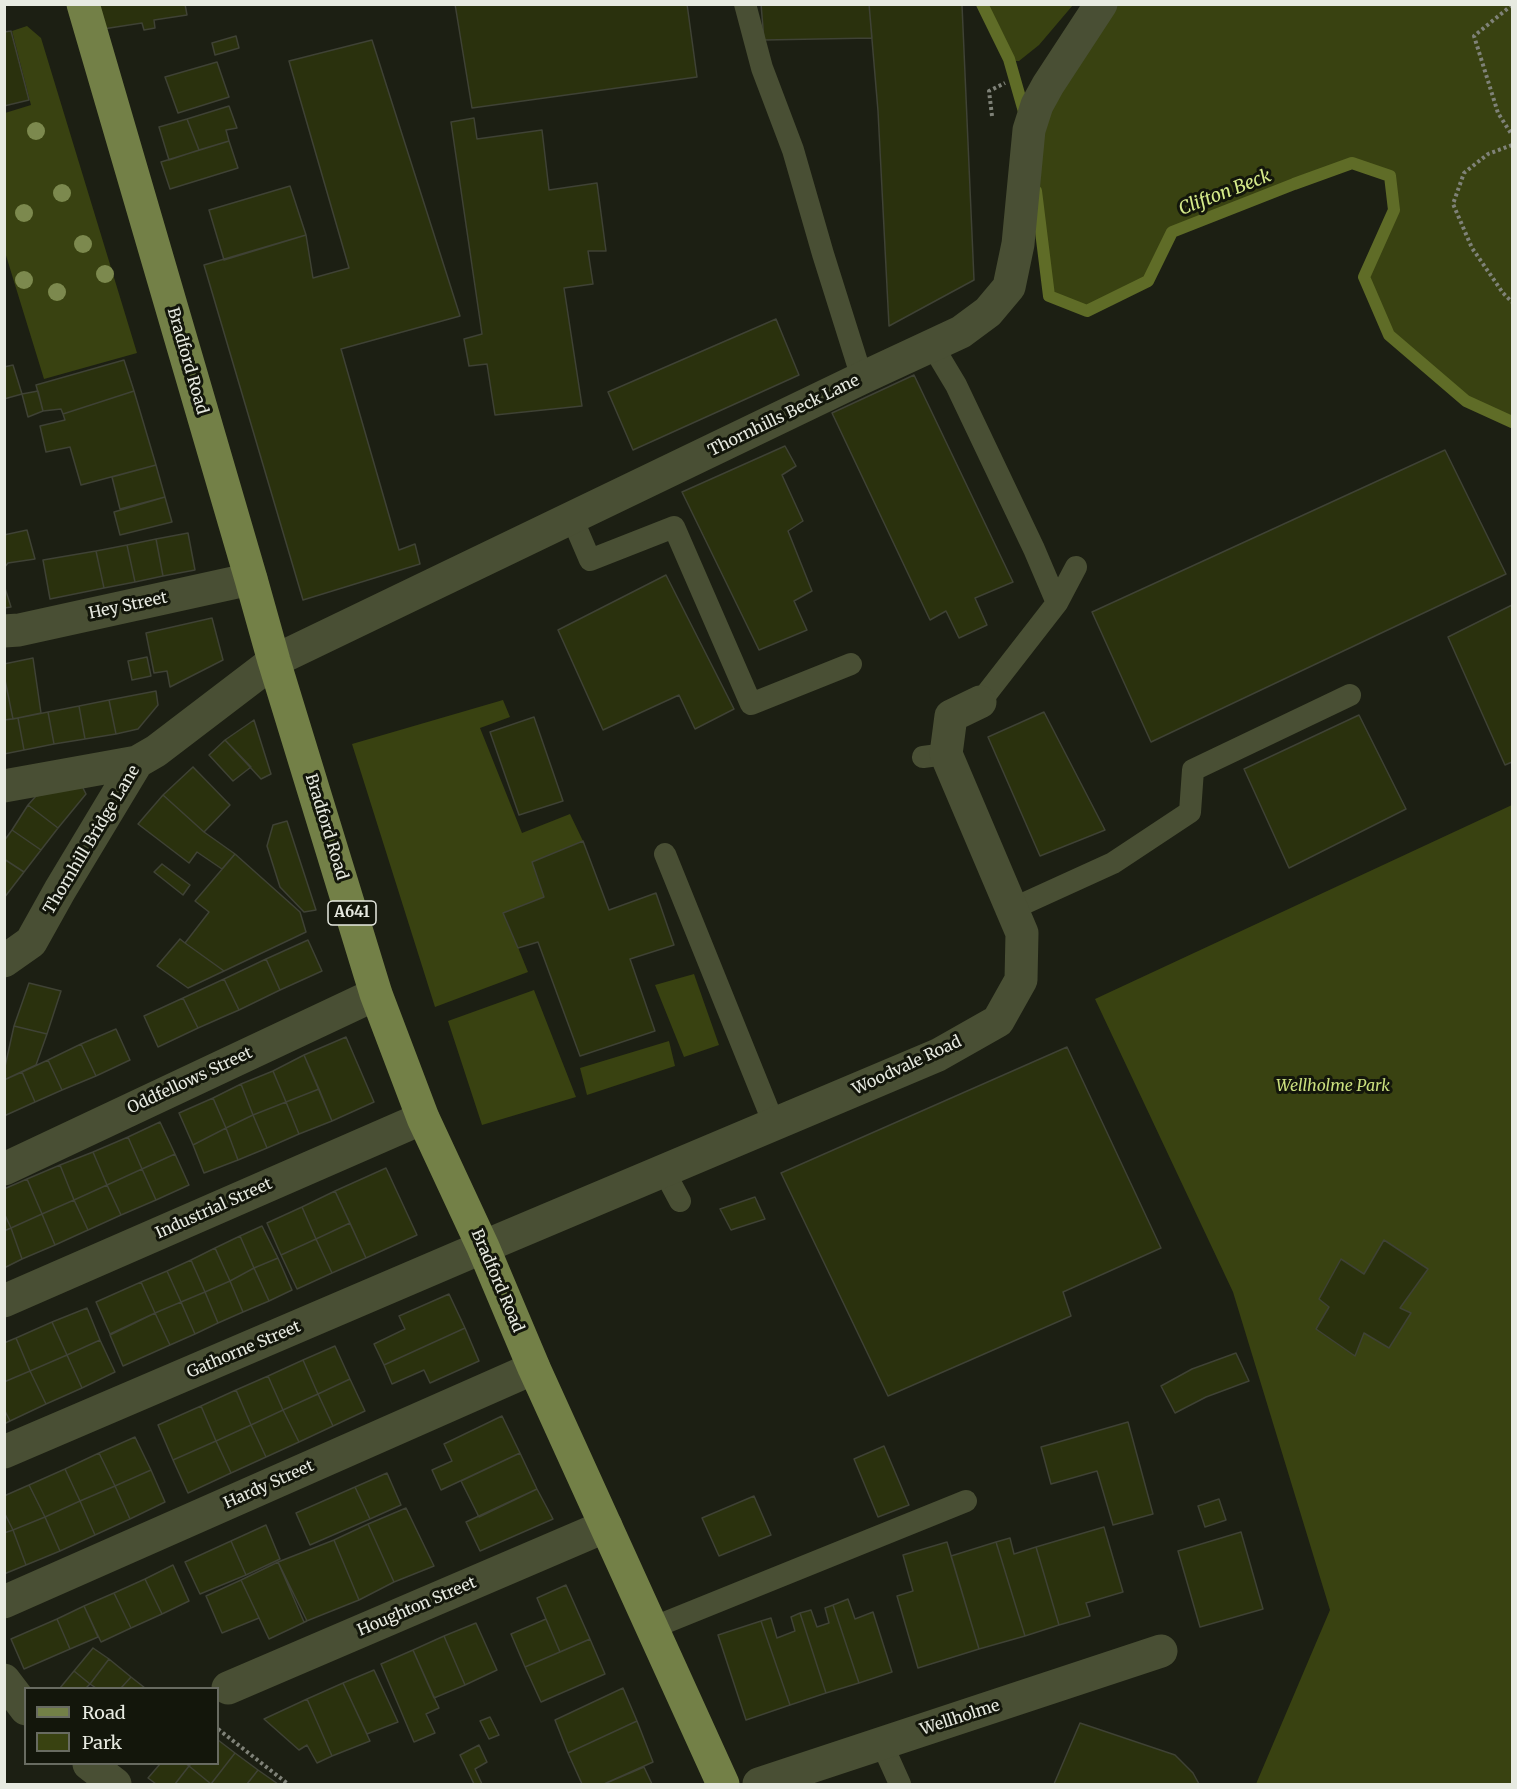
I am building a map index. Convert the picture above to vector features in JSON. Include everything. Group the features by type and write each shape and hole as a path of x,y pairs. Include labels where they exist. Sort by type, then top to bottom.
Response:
{"main road":[{"name":"Bradford Road","path":"83,4 274,661 376,994 423,1118 483,1247 534,1368 723,1785"}],"street":[{"name":"Thornhills Beck Lane","path":"274,661 961,332 988,312 1009,287 1018,244 1029,130 1036,105 1101,4"},
{"name":"Hey Street","path":"4,631 19,630 251,579"},
{"name":"Thornhill Bridge Lane","path":"4,961 31,942 137,762 274,661"},
{"name":"Woodvale Road","path":"483,1247 938,1055 998,1021 1022,980 1022,933 935,756 951,716 980,702"},
{"path":"4,786 137,762"},
{"name":"Oddfellows Street","path":"4,1169 376,994"},
{"name":"Industrial Street","path":"4,1300 423,1118"},
{"name":"Gathorne Street","path":"4,1452 483,1247"},
{"name":"Hardy Street","path":"4,1602 534,1368"},
{"name":"Houghton Street","path":"228,1688 606,1526"},
{"name":"Wellholme","path":"759,1785 1161,1651"},
{"path":"4,1680 24,1706"},
{"path":"90,1765 115,1785"}],"lane":[{"path":"745,4 762,68 793,150 862,378"},
{"path":"932,345 956,385 1058,603"},
{"path":"572,518 590,560 674,527 752,704 851,664"},
{"path":"980,702 1058,603 1076,567"},
{"path":"1012,909 1113,863 1190,812 1193,770 1350,695"},
{"path":"665,854 774,1124"},
{"path":"664,1171 680,1201"},
{"path":"652,1628 966,1501"},
{"path":"882,1743 900,1785"}],"path":[{"path":"1512,5 1474,36 1498,113 1512,135"},
{"path":"1512,145 1488,154 1464,173 1453,204 1472,248 1503,293 1512,302"},
{"path":"219,1730 288,1785"}],"green space":[{"path":"977,5 1073,5 1039,45 1019,61 1004,61"},
{"path":"1114,5 1512,5 1512,422 1466,401 1389,335 1364,277 1394,210 1390,176 1351,163 1172,232 1148,281 1087,311 1049,296 1032,158 1052,98"},
{"path":"27,26 41,38 137,353 44,379 4,249 5,113 31,105 12,31"},
{"path":"503,700 510,717 480,728 522,833 570,814 583,841 533,862 544,897 504,913 528,972 435,1007 352,744"},
{"name":"Wellholme Park","path":"1512,805 1512,1784 1256,1784 1330,1610 1233,1292 1095,999"},
{"path":"694,974 719,1045 684,1057 655,985"},
{"path":"534,990 576,1097 482,1125 448,1021"},
{"path":"669,1041 675,1066 587,1095 580,1068"}],"building":[{"path":"99,4 185,4 187,15 154,20 155,28 144,30 142,23 103,29"},
{"path":"455,4 687,4 697,77 472,108"},
{"path":"761,4 869,4 872,38 764,40"},
{"path":"869,4 962,5 974,280 889,326 878,111"},
{"path":"11,31 29,100 4,106 4,32"},
{"path":"236,36 239,48 215,55 212,43"},
{"path":"372,40 460,316 341,349 399,550 415,544 420,564 303,600 204,265 306,235 313,278 349,268 289,61"},
{"path":"217,62 229,97 178,113 165,77"},
{"path":"229,106 237,128 226,130 229,141 199,150 187,119"},
{"path":"474,118 477,139 542,130 549,190 597,183 606,251 588,251 593,284 564,288 582,406 495,415 487,364 469,366 464,339 482,334 451,122"},
{"path":"187,119 199,150 169,160 159,127"},
{"path":"229,141 238,168 170,189 161,162"},
{"path":"290,186 306,235 224,260 209,210"},
{"path":"776,319 799,375 633,450 608,392"},
{"path":"124,360 134,391 63,414 61,409 43,411 36,385"},
{"path":"13,365 22,394 4,399 4,367"},
{"path":"914,375 1013,582 975,598 987,625 959,638 946,611 930,620 832,413"},
{"path":"38,391 43,411 28,417 22,394"},
{"path":"134,391 156,465 81,485 70,447 46,452 40,426 65,420 63,414"},
{"path":"785,446 796,466 782,475 803,521 788,531 812,591 794,601 807,630 759,650 682,492"},
{"path":"1445,450 1506,574 1151,742 1092,612"},
{"path":"156,465 165,497 120,509 112,477"},
{"path":"165,497 172,522 120,535 114,512"},
{"path":"27,530 35,559 8,563 4,568 4,535"},
{"path":"188,533 195,570 163,576 156,539"},
{"path":"156,539 163,576 135,582 127,545"},
{"path":"127,545 135,582 104,588 96,551"},
{"path":"96,551 104,588 50,599 43,560"},
{"path":"666,575 734,709 695,729 679,695 603,730 558,630"},
{"path":"4,585 11,607 4,608"},
{"path":"1512,605 1512,762 1505,765 1448,637"},
{"path":"212,618 223,660 170,687 167,671 154,673 146,633"},
{"path":"147,657 151,676 132,680 128,661"},
{"path":"33,658 41,713 13,719 4,664"},
{"path":"4,675 13,719 4,720"},
{"path":"156,691 158,705 138,729 116,734 109,700"},
{"path":"109,700 116,734 85,739 79,706"},
{"path":"79,706 85,739 54,744 48,712"},
{"path":"48,712 54,744 24,750 18,718"},
{"path":"1044,712 1105,830 1040,856 988,737"},
{"path":"1359,715 1406,809 1289,868 1244,769"},
{"path":"534,717 563,801 519,815 490,732"},
{"path":"18,718 24,750 4,754 4,720"},
{"path":"254,720 271,774 261,779 225,740"},
{"path":"225,740 251,767 233,781 209,755"},
{"path":"193,767 230,805 204,832 163,795"},
{"path":"82,786 86,794 58,828 28,805 36,796"},
{"path":"163,795 204,832 235,854 222,869 197,852 189,863 138,824"},
{"path":"28,805 58,828 41,850 12,830"},
{"path":"287,821 316,910 304,912 280,887 267,846 273,825"},
{"path":"12,830 41,850 24,872 4,859 4,841"},
{"path":"583,841 609,910 656,893 674,945 630,959 655,1031 580,1056 538,942 518,948 503,913 544,897 532,862"},
{"path":"235,854 300,912 306,932 224,971 185,943 209,912 195,901"},
{"path":"4,859 24,872 4,898"},
{"path":"162,864 190,885 183,895 154,872"},
{"path":"180,939 224,971 188,988 157,966"},
{"path":"308,940 322,971 280,990 266,959"},
{"path":"266,959 280,990 239,1010 224,979"},
{"path":"224,979 239,1010 198,1028 183,998"},
{"path":"29,983 61,991 47,1034 14,1026"},
{"path":"183,998 198,1028 158,1047 144,1016"},
{"path":"14,1026 47,1034 36,1065 4,1080 4,1071"},
{"path":"116,1029 130,1060 96,1076 81,1044"},
{"path":"346,1037 374,1102 332,1121 304,1055"},
{"path":"81,1044 96,1076 62,1090 48,1060"},
{"path":"1067,1047 1161,1248 1063,1292 1071,1316 888,1396 781,1173"},
{"path":"304,1055 319,1089 286,1102 273,1071"},
{"path":"48,1060 62,1090 35,1102 22,1072"},
{"path":"273,1071 286,1102 253,1115 241,1084"},
{"path":"22,1072 35,1102 4,1116 4,1080"},
{"path":"241,1084 253,1115 226,1128 213,1098"},
{"path":"319,1089 332,1121 299,1134 286,1102"},
{"path":"213,1098 226,1128 193,1145 179,1113"},
{"path":"286,1102 299,1134 267,1148 253,1115"},
{"path":"253,1115 267,1148 238,1160 226,1128"},
{"path":"160,1122 175,1154 142,1169 128,1137"},
{"path":"226,1128 238,1160 204,1173 193,1145"},
{"path":"128,1137 142,1169 107,1185 93,1152"},
{"path":"93,1152 107,1185 74,1200 60,1165"},
{"path":"175,1154 189,1185 156,1200 142,1169"},
{"path":"60,1165 74,1200 42,1214 27,1179"},
{"path":"386,1168 417,1235 366,1258 335,1191"},
{"path":"142,1169 156,1200 121,1215 107,1185"},
{"path":"27,1179 42,1214 11,1228 4,1213 4,1189"},
{"path":"107,1185 121,1215 88,1230 74,1200"},
{"path":"335,1191 350,1223 316,1239 302,1207"},
{"path":"755,1197 765,1219 731,1230 720,1209"},
{"path":"74,1200 88,1230 55,1245 42,1214"},
{"path":"302,1207 316,1239 281,1255 267,1223"},
{"path":"4,1213 11,1228 4,1231"},
{"path":"42,1214 55,1245 22,1259 11,1228"},
{"path":"350,1223 366,1258 332,1273 316,1239"},
{"path":"262,1226 278,1258 254,1268 240,1236"},
{"path":"11,1228 22,1259 4,1268 4,1231"},
{"path":"240,1236 254,1268 230,1281 215,1248"},
{"path":"316,1239 332,1273 297,1289 281,1255"},
{"path":"1384,1240 1428,1269 1400,1308 1411,1313 1389,1348 1364,1333 1355,1356 1316,1329 1329,1307 1319,1299 1341,1259 1364,1274"},
{"path":"215,1248 230,1281 205,1292 191,1260"},
{"path":"278,1258 292,1290 269,1301 254,1268"},
{"path":"191,1260 205,1292 181,1302 167,1271"},
{"path":"254,1268 269,1301 243,1312 230,1281"},
{"path":"167,1271 181,1302 155,1313 141,1282"},
{"path":"230,1281 243,1312 218,1323 205,1292"},
{"path":"141,1282 155,1313 110,1334 96,1302"},
{"path":"205,1292 218,1323 195,1334 181,1302"},
{"path":"449,1294 465,1328 384,1365 374,1344 405,1329 399,1316"},
{"path":"181,1302 195,1334 170,1345 155,1313"},
{"path":"87,1308 100,1340 67,1355 52,1322"},
{"path":"155,1313 170,1345 123,1366 110,1335"},
{"path":"52,1322 67,1355 30,1371 16,1338"},
{"path":"465,1328 479,1361 430,1383 424,1370 392,1384 384,1365"},
{"path":"16,1338 30,1371 4,1382 4,1343"},
{"path":"100,1340 115,1372 82,1388 67,1355"},
{"path":"335,1346 350,1379 318,1394 303,1360"},
{"path":"1236,1353 1249,1381 1206,1397 1175,1413 1161,1386 1192,1369"},
{"path":"67,1355 82,1388 46,1404 30,1371"},
{"path":"303,1360 318,1394 283,1410 268,1376"},
{"path":"30,1371 46,1404 10,1421 4,1409 4,1382"},
{"path":"268,1376 283,1410 251,1425 236,1390"},
{"path":"350,1379 365,1411 333,1426 318,1394"},
{"path":"236,1390 251,1425 216,1441 201,1406"},
{"path":"318,1394 333,1426 299,1442 283,1410"},
{"path":"201,1406 216,1441 173,1460 158,1425"},
{"path":"4,1409 10,1421 4,1424"},
{"path":"283,1410 299,1442 266,1457 251,1425"},
{"path":"502,1416 520,1453 441,1490 432,1470 452,1461 444,1444"},
{"path":"1128,1422 1153,1514 1113,1525 1097,1471 1051,1484 1041,1447"},
{"path":"251,1425 266,1457 231,1473 216,1441"},
{"path":"135,1437 151,1470 115,1486 99,1453"},
{"path":"216,1441 231,1473 188,1493 173,1460"},
{"path":"884,1446 909,1505 878,1517 854,1459"},
{"path":"99,1453 115,1486 80,1501 65,1469"},
{"path":"520,1453 537,1489 479,1517 461,1481"},
{"path":"65,1469 80,1501 45,1517 29,1485"},
{"path":"151,1470 165,1502 130,1519 115,1486"},
{"path":"387,1473 401,1505 370,1519 355,1487"},
{"path":"29,1485 45,1517 13,1530 4,1512 4,1496"},
{"path":"115,1486 130,1519 95,1535 80,1501"},
{"path":"355,1487 370,1519 310,1545 296,1513"},
{"path":"537,1489 553,1519 480,1551 466,1522"},
{"path":"754,1496 771,1535 719,1556 702,1518"},
{"path":"1219,1499 1226,1520 1205,1527 1198,1506"},
{"path":"80,1501 95,1535 60,1551 45,1517"},
{"path":"406,1508 434,1566 394,1582 368,1524"},
{"path":"4,1512 13,1530 4,1533"},
{"path":"45,1517 60,1551 26,1565 13,1530"},
{"path":"368,1524 394,1582 359,1600 334,1540"},
{"path":"266,1525 280,1559 246,1575 231,1541"},
{"path":"1104,1527 1123,1592 1086,1603 1090,1616 1059,1625 1036,1547"},
{"path":"13,1530 26,1565 4,1574 4,1533"},
{"path":"1241,1532 1263,1609 1200,1627 1178,1551"},
{"path":"1010,1538 1014,1554 1036,1547 1059,1625 1025,1636 996,1542"},
{"path":"334,1540 359,1600 304,1622 278,1562"},
{"path":"231,1541 246,1575 200,1594 185,1562"},
{"path":"947,1542 979,1649 918,1668 897,1596 913,1591 903,1555"},
{"path":"996,1542 1025,1636 979,1649 951,1556"},
{"path":"278,1562 307,1621 269,1639 241,1580"},
{"path":"173,1565 189,1601 162,1614 145,1579"},
{"path":"145,1579 162,1614 131,1628 114,1593"},
{"path":"241,1580 259,1618 222,1633 206,1596"},
{"path":"566,1585 590,1639 560,1652 537,1598"},
{"path":"114,1593 131,1628 101,1642 84,1606"},
{"path":"848,1599 855,1619 873,1612 892,1672 859,1683 833,1605"},
{"path":"833,1605 859,1683 826,1693 800,1613 811,1610 817,1627 829,1623 825,1608"},
{"path":"84,1606 98,1637 70,1649 57,1619"},
{"path":"800,1613 826,1693 790,1705 761,1621 771,1618 777,1638 795,1631 791,1617"},
{"path":"57,1619 70,1649 24,1669 11,1639"},
{"path":"546,1619 560,1652 525,1667 511,1634"},
{"path":"761,1621 790,1705 746,1720 718,1635"},
{"path":"476,1623 497,1670 465,1685 444,1636"},
{"path":"444,1636 465,1685 434,1698 413,1650"},
{"path":"590,1639 605,1674 541,1702 525,1667"},
{"path":"93,1648 109,1659 90,1684 74,1671"},
{"path":"413,1650 439,1708 426,1714 435,1733 414,1742 381,1664"},
{"path":"109,1659 131,1677 122,1687 94,1687 90,1684"},
{"path":"374,1670 398,1722 367,1734 343,1683"},
{"path":"74,1671 90,1684 87,1687 61,1687"},
{"path":"131,1677 144,1687 122,1687"},
{"path":"343,1683 370,1741 332,1756 307,1699"},
{"path":"623,1688 637,1721 568,1753 555,1720"},
{"path":"307,1699 332,1756 317,1763 307,1745 299,1750 264,1719"},
{"path":"490,1717 499,1735 489,1739 480,1721"},
{"path":"637,1721 653,1762 604,1784 582,1784 568,1753"},
{"path":"1080,1723 1175,1755 1193,1773 1199,1784 1054,1784"},
{"path":"219,1741 235,1753 211,1784 189,1766 219,1765"},
{"path":"479,1745 487,1762 475,1769 482,1784 474,1784 460,1755"},
{"path":"235,1753 258,1770 247,1784 211,1784"},
{"path":"159,1765 189,1766 175,1784 156,1784 148,1778"},
{"path":"189,1766 211,1784 175,1784"},
{"path":"644,1767 652,1784 604,1784"},
{"path":"258,1770 278,1784 247,1784"}],"waterway":[{"name":"Clifton Beck","path":"982,4 1009,59 1025,115"},
{"name":"Clifton Beck","path":"1036,191 1049,296 1087,311 1148,281 1172,232 1352,163 1390,176 1394,210 1364,277 1389,335 1466,401 1512,422"}]}
